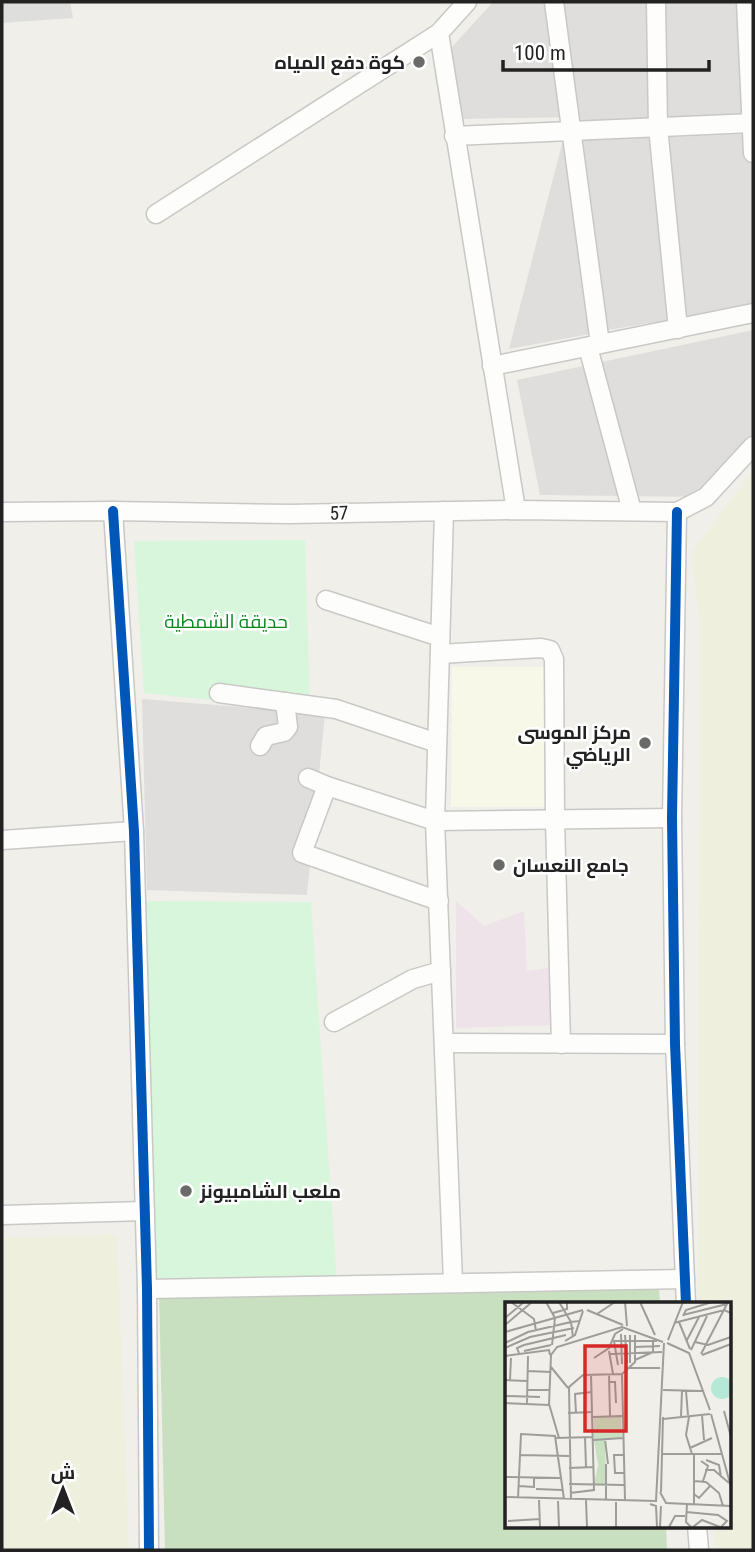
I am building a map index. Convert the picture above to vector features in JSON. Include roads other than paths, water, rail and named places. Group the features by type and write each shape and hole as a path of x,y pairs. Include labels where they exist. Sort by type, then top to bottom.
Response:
{"street":[{"path":"156,214 439,33 467,2"},
{"path":"554,2 594,346 632,512"},
{"path":"656,2 658,127 678,329"},
{"path":"746,2 753,153"},
{"path":"439,33 516,510"},
{"path":"454,136 752,123"},
{"path":"492,366 753,313"},
{"path":"686,1302 675,1044 672,818 677,512 706,496 753,446"},
{"path":"113,510 134,831 147,1290 149,1550"},
{"name":"57","path":"2,512 677,512"},
{"path":"444,512 435,821 453,1282"},
{"path":"326,600 440,645 550,650 554,659 561,1044"},
{"path":"219,693 337,709 438,743"},
{"path":"260,746 266,736 284,732 288,727 285,702"},
{"path":"308,778 435,821 672,818"},
{"path":"327,786 302,853 439,901"},
{"path":"2,840 134,831"},
{"path":"334,1022 413,979 441,971"},
{"path":"444,1043 675,1044"},
{"path":"2,1215 145,1211"},
{"path":"147,1290 685,1279"},
{"path":"697,1528 699,1550"}],"place":[{"name":"كوة دفع المياه","path":"419,62"},
{"name":"مركز الموسى الرياضي","path":"645,743"},
{"name":"جامع النعسان","path":"499,865"},
{"name":"ملعب الشامبيونز","path":"186,1191"}],"park label":[{"name":"حديقة الشمطية","path":"226,621"}]}
